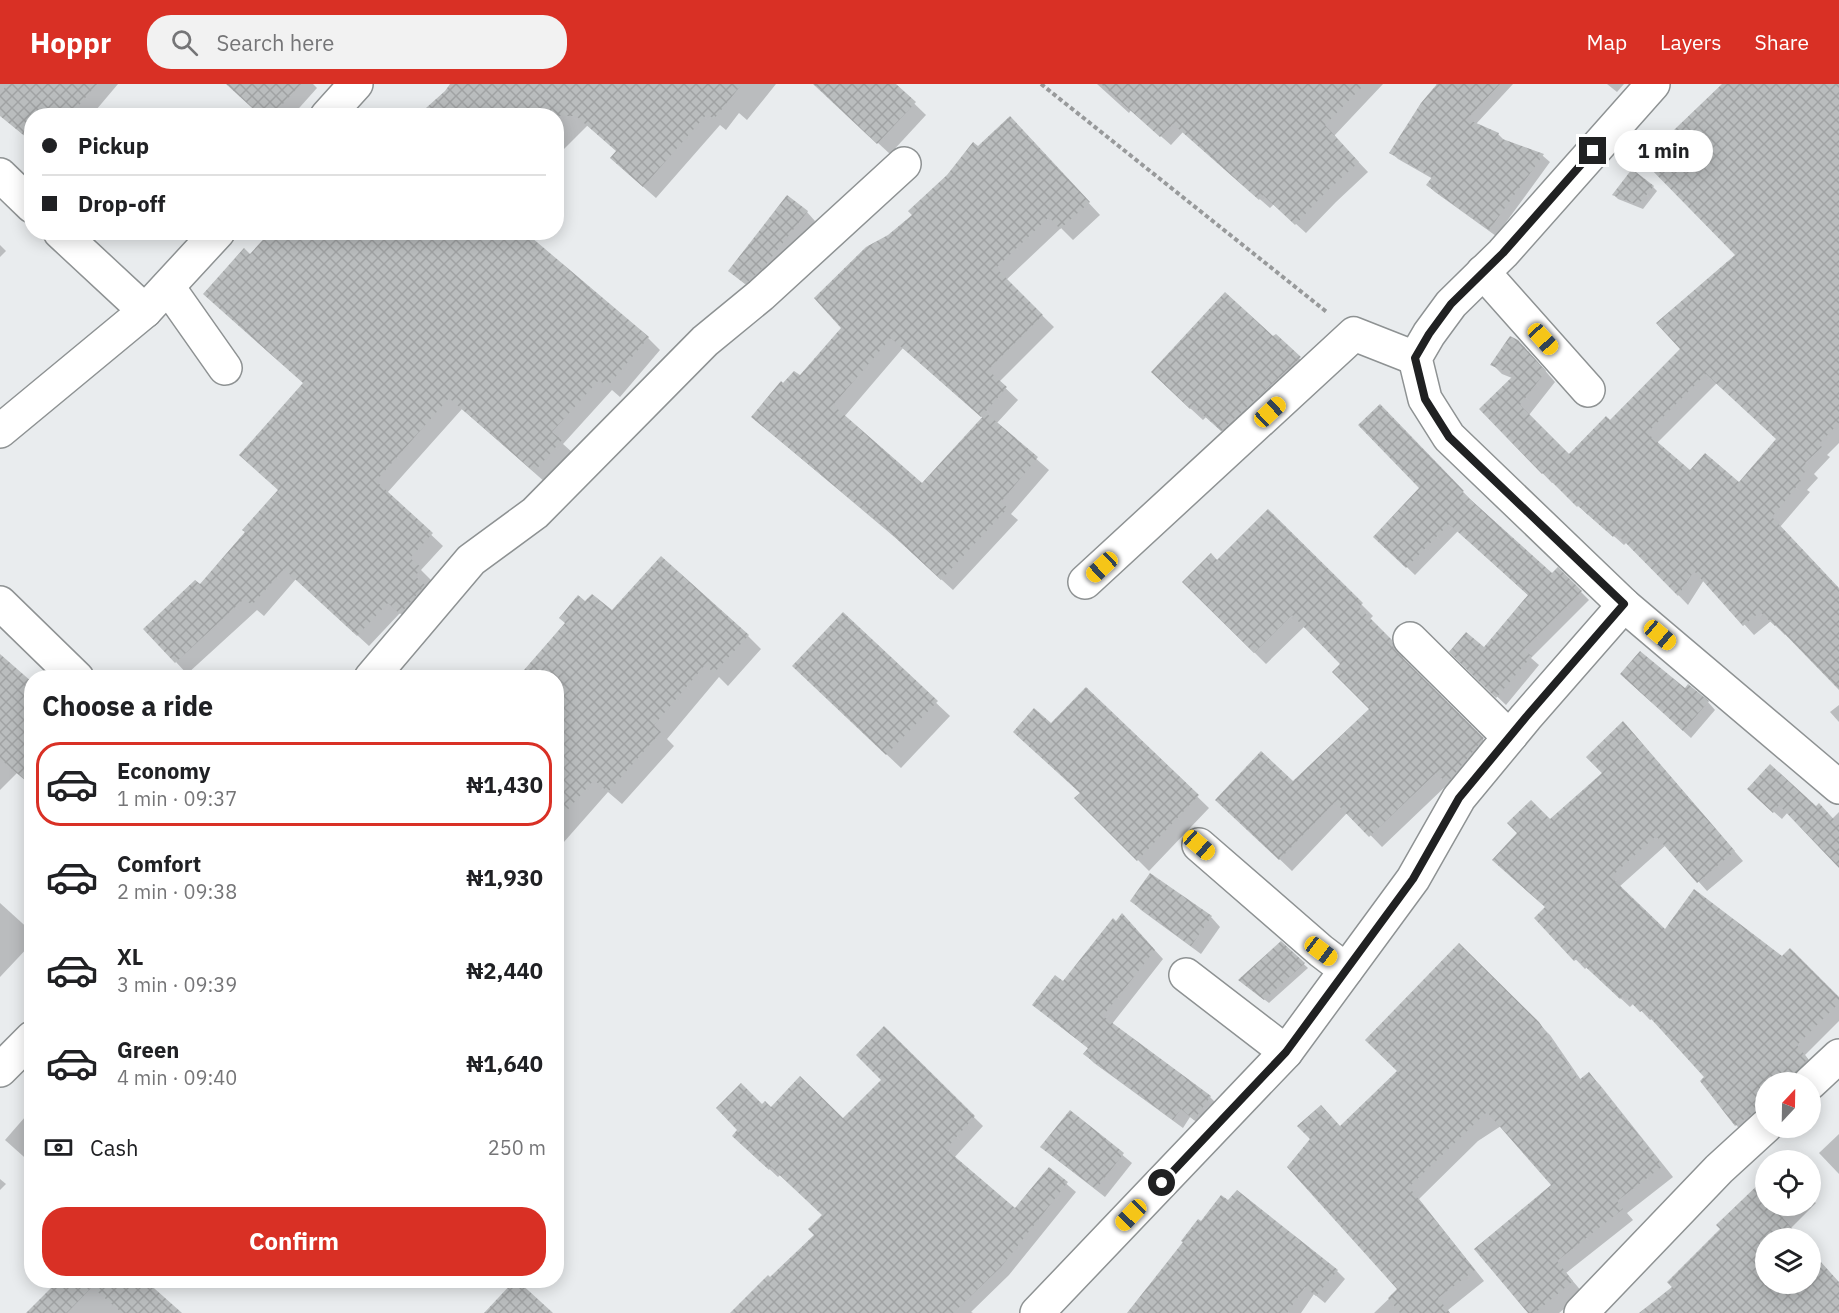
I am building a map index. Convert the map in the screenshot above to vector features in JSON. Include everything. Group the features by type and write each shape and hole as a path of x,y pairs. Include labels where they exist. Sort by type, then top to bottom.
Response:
{"street":[{"path":"334,108 356,84"},
{"path":"1653,84 1503,253 1451,304 1429,334 1415,358 1425,399 1449,437 1624,604 1839,787"},
{"path":"378,670 471,560 535,513 705,341 762,295 904,164"},
{"path":"0,175 24,198"},
{"path":"69,240 145,311"},
{"path":"0,432 145,311 211,240"},
{"path":"1483,272 1587,390"},
{"path":"168,287 225,368"},
{"path":"1085,582 1354,334 1415,358"},
{"path":"0,603 70,670"},
{"path":"1037,1313 1286,1052 1413,879 1459,798 1624,604"},
{"path":"1410,639 1498,726 1511,735"},
{"path":"1199,845 1346,970"},
{"path":"1186,975 1286,1052"},
{"path":"0,1070 24,1046"},
{"path":"1821,1073 1839,1056"},
{"path":"1581,1313 1719,1169 1755,1136"}],"path":[{"path":"1041,84 1354,334"}],"building":[{"path":"8,84 97,84 77,108 24,108 24,136 0,116 0,93"},
{"path":"226,84 301,84 279,108 252,108"},
{"path":"450,84 742,84 714,119 707,114 643,187 610,158 616,151 576,116 564,116 564,108 426,108"},
{"path":"813,84 896,84 916,102 877,144"},
{"path":"1101,84 1365,84 1325,125 1359,162 1295,225 1263,195 1259,200 1173,124 1160,137"},
{"path":"1437,84 1500,84 1467,119 1499,133 1497,137 1544,154 1489,230 1426,185 1432,177 1389,153 1421,103"},
{"path":"1722,84 1839,84 1839,423 1819,444 1822,447 1805,463 1809,467 1799,479 1801,481 1772,517 1839,588 1839,690 1776,625 1760,612 1743,626 1694,571 1678,596 1616,533 1613,537 1577,507 1479,409 1514,375 1490,365 1510,336 1518,340 1546,371 1520,405 1569,454 1606,416 1610,420 1680,349 1656,323 1735,255 1644,162","holes":["1706,374 1776,439 1739,482 1705,453 1690,470 1647,433"]},
{"path":"1010,116 1090,202 1060,229 1049,217 996,268 1043,315 988,370 1007,387 981,417 891,338 833,405 922,483 986,413 1038,457 1001,502 1008,508 941,580 885,528 751,417 781,381 783,383 794,371 800,375 841,328 814,298 866,247 888,235 912,215 908,211 947,175 973,142 978,146"},
{"path":"1632,169 1654,186 1638,205 1612,195"},
{"path":"787,195 808,211 764,267 745,284 728,271"},
{"path":"263,240 534,240 649,337 607,387 599,380 552,432 562,440 534,472 449,398 376,481 433,533 410,558 422,568 415,576 425,585 400,614 388,603 357,636 284,569 252,605 244,599 175,663 143,629 195,580 200,584 245,532 242,530 278,490 239,455 303,383 203,294 244,248 250,254"},
{"path":"1225,292 1273,336 1276,334 1301,357 1221,431 1193,406 1190,409 1151,372"},
{"path":"1380,404 1464,491 1462,492 1552,573 1558,567 1582,591 1523,650 1532,656 1496,698 1449,652 1466,632 1484,647 1528,595 1449,524 1406,568 1373,537 1419,488 1358,425"},
{"path":"1268,509 1363,603 1359,607 1392,640 1392,645 1397,652 1484,738 1447,783 1436,773 1369,837 1335,802 1279,860 1215,800 1261,751 1293,781 1369,709 1332,672 1340,664 1292,615 1254,653 1182,582 1211,553 1217,560"},
{"path":"661,556 749,635 714,673 705,665 654,725 661,732 608,792 594,780 564,814 564,670 524,670 565,623 559,618 578,595 585,601 592,594 612,610"},
{"path":"843,612 938,701 886,755 792,666"},
{"path":"1640,651 1685,688 1688,684 1709,701 1683,731 1620,674"},
{"path":"0,654 24,675 24,779 0,759"},
{"path":"1086,687 1199,795 1137,861 1074,798 1080,793 1013,732 1034,708 1051,723"},
{"path":"1623,721 1735,851 1697,883 1656,836 1611,877 1665,929 1694,889 1782,956 1790,948 1839,997 1839,1003 1797,1045 1808,1059 1796,1072 1755,1072 1755,1111 1735,1126 1700,1081 1704,1077 1643,1010 1640,1012 1624,995 1620,999 1577,959 1574,961 1534,918 1545,907 1492,860 1517,833 1507,823 1531,800 1550,819 1602,773 1586,757"},
{"path":"1770,764 1816,806 1819,803 1839,825 1839,868 1779,805 1773,813 1747,789"},
{"path":"1150,873 1212,916 1191,946 1130,901"},
{"path":"1122,913 1155,950 1103,1016 1211,1096 1194,1120 1181,1109 1173,1120 1083,1054 1088,1048 1032,1005 1055,975 1063,981 1113,918 1116,921"},
{"path":"1281,941 1305,963 1264,1000 1238,980"},
{"path":"1459,943 1539,1022 1579,1080 1589,1072 1663,1166 1617,1201 1623,1209 1557,1261 1573,1281 1535,1313 1528,1313 1474,1249 1551,1185 1487,1112 1409,1187 1475,1270 1438,1298 1450,1313 1400,1313 1388,1298 1397,1289 1287,1167 1310,1139 1297,1126 1321,1105 1340,1126 1397,1071 1365,1040"},
{"path":"884,1026 975,1116 946,1149 1015,1208 1049,1167 1068,1182 1001,1267 953,1313 730,1313 768,1275 770,1277 814,1235 808,1229 822,1215 771,1167 769,1170 732,1136 737,1130 716,1108 741,1083 762,1104 765,1101 771,1107 800,1076 843,1118 881,1080 856,1055"},
{"path":"1070,1110 1124,1153 1096,1189 1040,1147"},
{"path":"1755,1188 1755,1216 1781,1216 1792,1228 1755,1228 1755,1294 1821,1294 1821,1262 1839,1282 1839,1313 1639,1313 1672,1287 1667,1282 1720,1229 1716,1225"},
{"path":"1237,1190 1338,1270 1316,1296 1305,1287 1287,1313 1127,1313 1183,1242 1181,1241 1198,1219 1201,1221 1221,1195 1228,1200"},
{"path":"51,1288 91,1288 67,1313 26,1313"},
{"path":"93,1288 154,1288 182,1313 122,1313"},
{"path":"507,1288 526,1288 553,1313 484,1313"}],"route":[{"path":"1162,1183 1286,1052 1413,879 1459,798 1624,604 1449,437 1425,399 1415,358 1451,304 1503,253 1593,151"}]}
